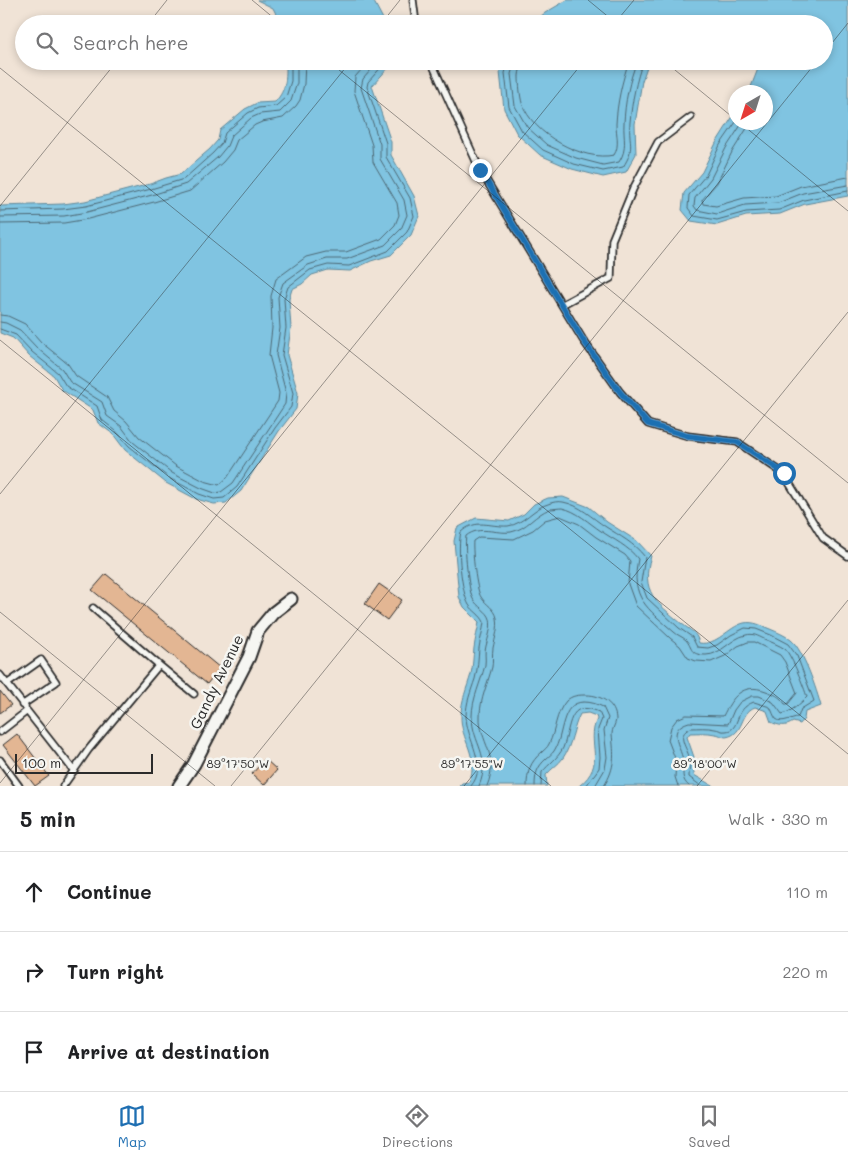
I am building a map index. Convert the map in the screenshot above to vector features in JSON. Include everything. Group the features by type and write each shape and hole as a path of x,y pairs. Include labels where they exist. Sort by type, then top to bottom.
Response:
{"street":[{"name":"Gandy Avenue","path":"179,786 194,764 249,657 258,631 273,613 291,599"}],"lane":[{"path":"413,0 415,15"},
{"path":"435,70 480,170 563,304 583,340 620,392 648,424 688,436 737,442 784,473 823,538 848,556"},
{"path":"563,304 611,278 612,240 633,189 658,142 691,117"},
{"path":"93,608 194,694"},
{"path":"7,684 41,660 56,682 22,704"},
{"path":"63,786 114,716 159,665"},
{"path":"0,675 74,771"},
{"path":"0,732 28,711"},
{"path":"0,760 19,786"}],"water":[{"path":"257,0 373,0 381,15 276,15 273,8"},
{"path":"567,0 848,0 848,196 805,204 780,214 746,216 717,225 691,221 682,210 684,193 702,172 716,143 728,124 728,130 773,130 773,85 752,85 758,70 833,70 833,15 542,15"},
{"path":"286,70 386,70 372,86 391,142 391,155 414,196 419,216 411,235 391,255 371,261 350,271 328,270 312,275 302,284 292,289 289,299 291,328 287,355 298,393 296,409 279,431 241,491 226,503 214,504 196,499 166,483 125,450 113,434 98,423 93,410 62,390 54,376 29,356 13,338 0,333 0,206 63,204 85,201 181,174 210,149 218,140 220,130 245,109 257,103 275,102 282,93"},
{"path":"501,70 646,70 642,81 635,124 636,154 626,172 603,177 572,169 540,155 517,134 504,109"},
{"path":"563,497 589,507 607,522 637,541 651,556 648,568 649,588 665,609 695,634 699,643 711,642 744,623 761,625 791,640 805,661 821,706 805,712 804,719 800,724 793,722 780,725 771,722 767,711 755,707 746,714 739,728 732,735 726,737 709,733 690,733 687,737 694,757 694,775 713,786 579,786 588,778 594,761 593,737 597,719 596,716 588,713 580,714 566,753 546,775 547,786 459,786 462,783 469,782 472,772 471,756 463,733 461,710 472,671 474,645 479,622 464,607 459,597 454,541 457,528 476,518 509,521 524,514 534,504 548,498"}],"building":[{"path":"106,574 220,668 207,684 92,590"},
{"path":"379,584 402,600 387,620 365,604"},
{"path":"0,691 11,705 0,713"},
{"path":"17,734 49,776 35,786 3,745"},
{"path":"265,759 277,770 264,785 252,774"}],"route":[{"path":"480,170 563,304 583,340 620,392 648,424 688,436 737,442 784,473"}]}
